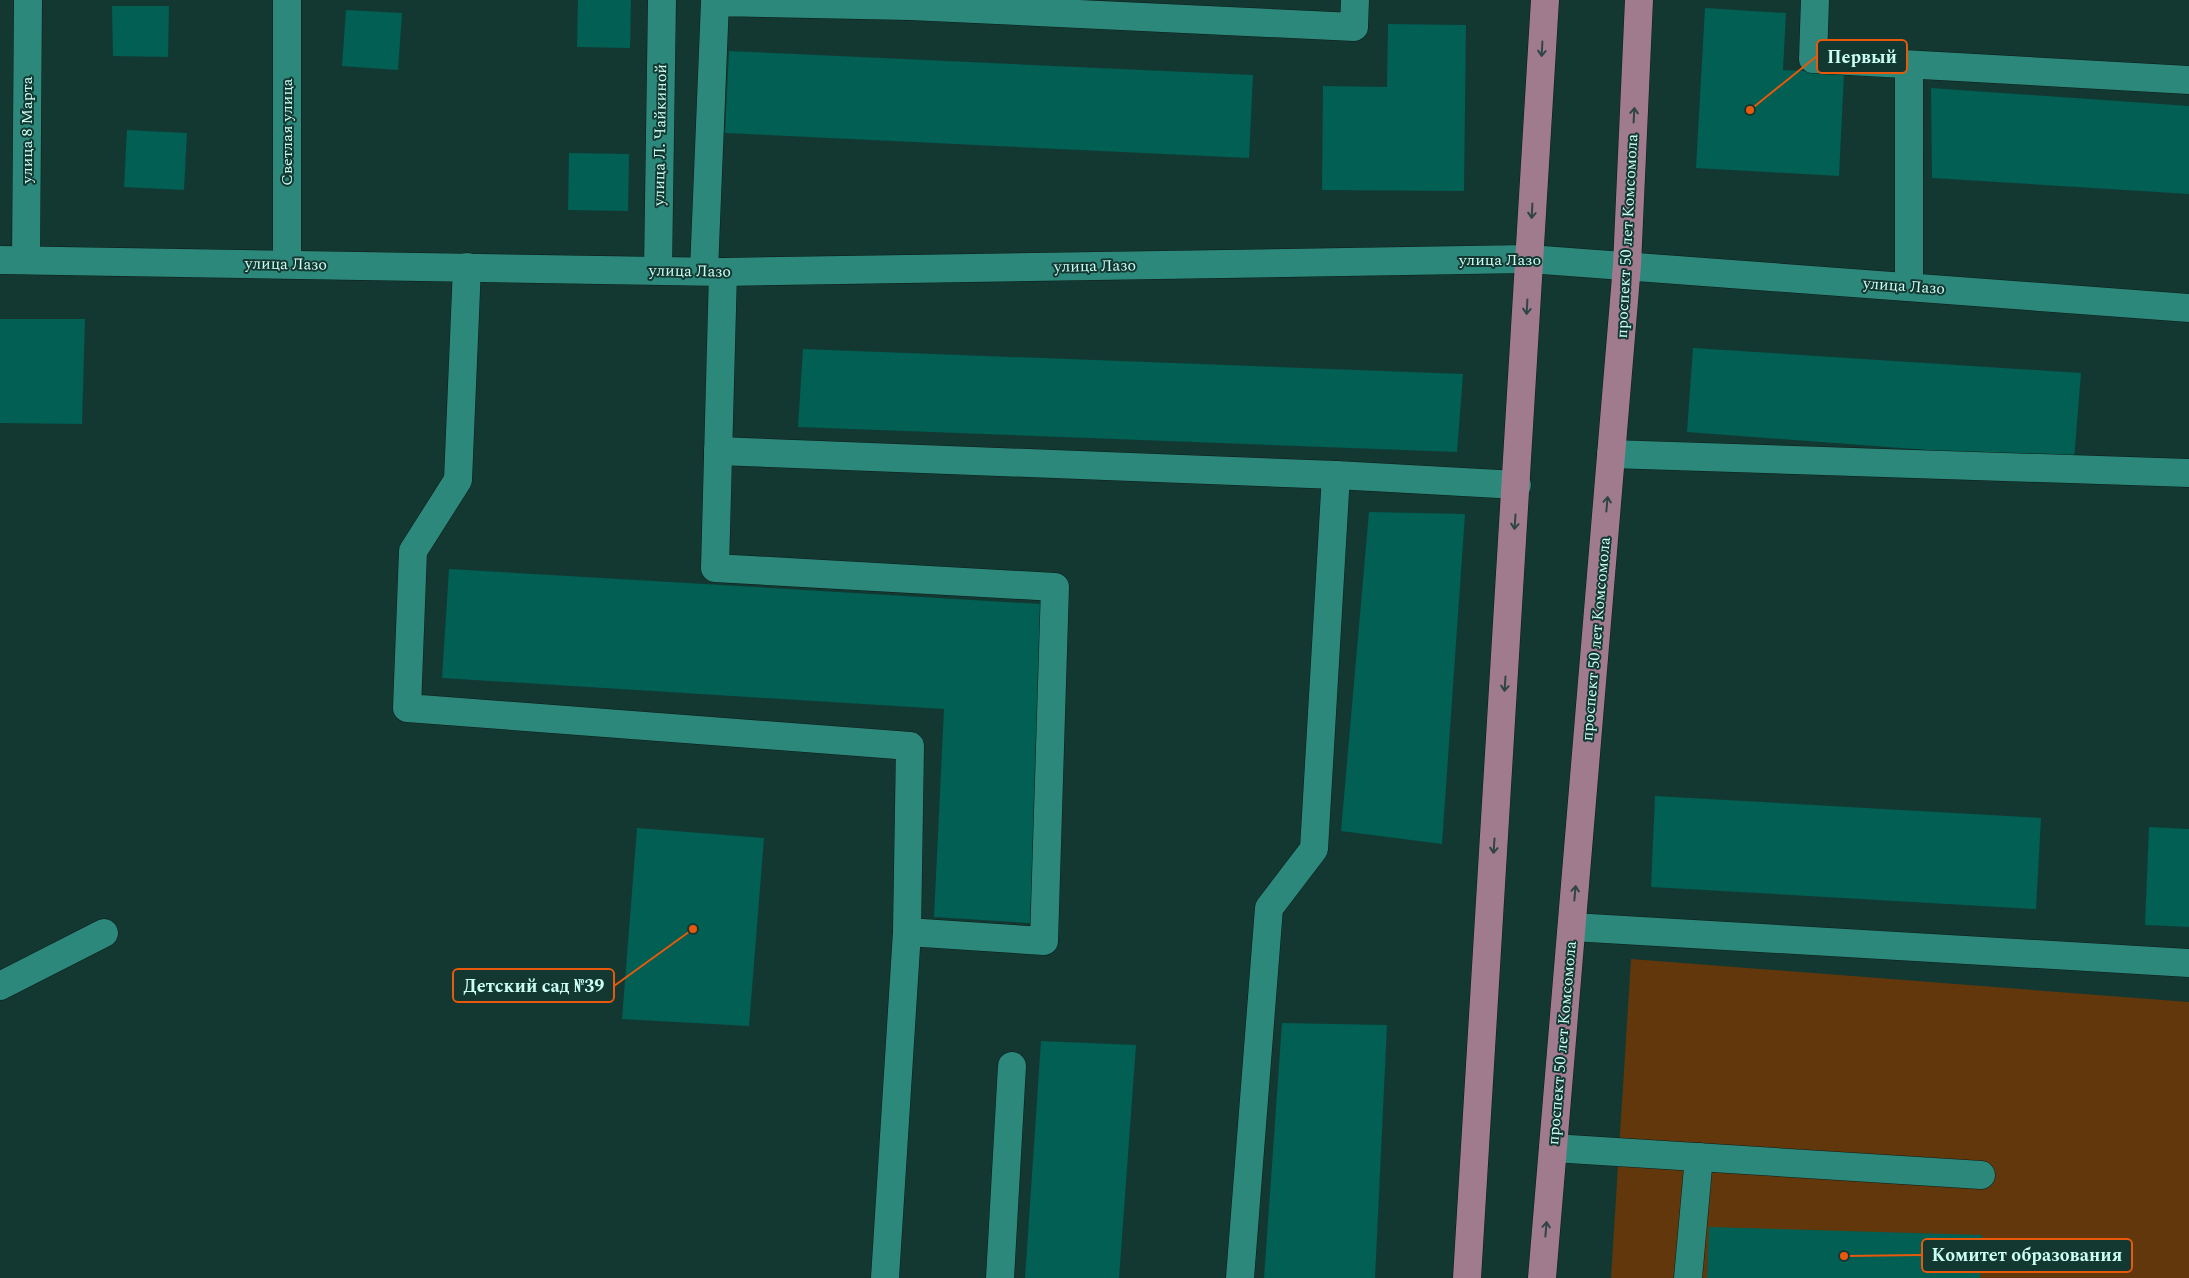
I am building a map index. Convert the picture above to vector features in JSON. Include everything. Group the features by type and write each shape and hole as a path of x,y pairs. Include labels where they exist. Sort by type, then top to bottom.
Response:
{"main road":[{"path":"1467,1278 1517,485 1545,0"},
{"name":"проспект 50 лет Комсомола","path":"1542,1278 1627,265 1639,0"}],"street":[{"name":"улица 8 Марта","path":"13,260 28,0"},
{"name":"Светлая улица","path":"286,264 287,0"},
{"name":"улица Л. Чайкиной","path":"658,270 662,0"},
{"path":"907,932 1044,941 1055,587 715,568 718,451 713,271 715,2 910,3 1354,27 1355,0"},
{"path":"1815,0 1813,59 2189,80"},
{"path":"1909,65 1909,287"},
{"name":"улица Лазо","path":"13,260 713,271 1530,259 2189,308"},
{"path":"466,267 458,480 413,551 407,708 910,746 907,932 885,1278"},
{"path":"718,451 1336,475 1517,485"},
{"path":"1611,454 2189,473"},
{"path":"1240,1278 1269,908 1314,849 1336,475"},
{"path":"1572,927 2189,963"},
{"path":"0,986 104,933"},
{"path":"1000,1278 1012,1066"},
{"path":"1553,1148 1981,1175"},
{"path":"1688,1278 1699,1157"}],"shaded area":[{"path":"1631,959 2189,1002 2189,1278 1611,1278"}],"building":[{"path":"578,0 631,0 630,48 577,47"},
{"path":"112,6 169,6 168,57 113,56"},
{"path":"1705,8 1786,13 1783,70 1844,73 1839,176 1696,168"},
{"path":"346,10 402,13 398,70 342,66"},
{"path":"1388,24 1466,25 1464,191 1322,190 1323,86 1387,87"},
{"path":"729,51 1253,75 1249,158 725,133"},
{"path":"1931,88 2189,106 2189,194 1932,178"},
{"path":"127,130 187,133 184,190 124,187"},
{"path":"569,153 629,154 628,211 568,210"},
{"path":"0,319 85,319 82,424 0,423"},
{"path":"1693,348 2081,373 2074,461 1687,432"},
{"path":"803,349 1463,374 1457,452 798,427"},
{"path":"1369,512 1465,514 1442,844 1341,831"},
{"path":"449,569 1041,604 1030,923 934,917 944,709 442,678"},
{"path":"1655,796 2041,818 2036,909 1651,887"},
{"path":"2149,827 2189,829 2189,927 2145,925"},
{"path":"637,828 764,838 749,1026 622,1019"},
{"path":"1282,1023 1387,1025 1375,1278 1264,1278"},
{"path":"1041,1041 1136,1045 1119,1278 1025,1278"},
{"path":"1709,1227 1982,1235 1980,1278 1707,1278"}],"place":[{"name":"Первый","path":"1750,110"},
{"name":"Детский сад №39","path":"693,929"},
{"name":"Комитет образования","path":"1844,1256"}]}
